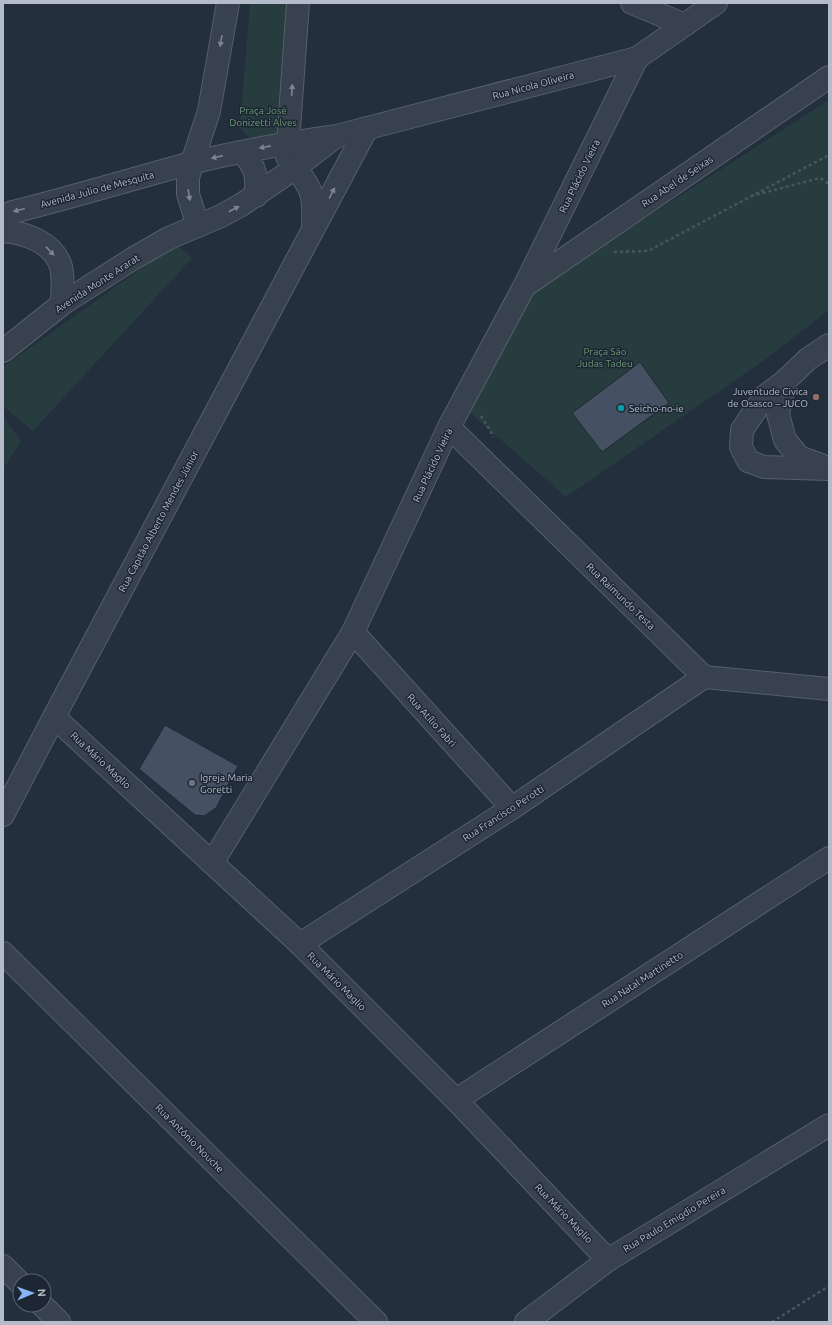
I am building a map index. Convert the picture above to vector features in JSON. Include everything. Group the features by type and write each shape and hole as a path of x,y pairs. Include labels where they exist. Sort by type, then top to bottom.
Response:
{"street":[{"path":"198,226 188,194 188,178 208,111 228,3"},
{"path":"290,171 288,143 298,3"},
{"path":"632,3 685,25"},
{"name":"Rua Nicola Oliveira","path":"192,163 288,143 337,136 637,58 716,3"},
{"name":"Rua Plácido Vieira","path":"212,863 353,632 449,427 525,286 637,58"},
{"name":"Rua Abel de Seixas","path":"525,286 829,77"},
{"name":"Rua Capitão Alberto Mendes Júnior","path":"3,815 313,227 367,128"},
{"name":"Rua Nicola Oliveira","path":"198,226 234,209 256,196 337,136"},
{"path":"242,152 250,160 256,171 256,196"},
{"name":"Avenida Julio de Mesquita","path":"3,216 192,163"},
{"name":"Rua Capitão Alberto Mendes Júnior","path":"290,171 305,180 312,193 314,206 313,227"},
{"name":"Avenida Monte Ararat","path":"3,351 62,304 134,258 169,238 198,226"},
{"path":"3,231 18,232 30,236 43,243 53,253 60,265 62,277 62,304"},
{"path":"829,345 808,359 785,381 765,396 742,430 741,447 748,461 764,467 829,468"},
{"path":"785,381 778,414 785,440 799,457 829,468"},
{"name":"Rua Raimundo Testa","path":"449,427 704,677"},
{"name":"Rua Atílio Fabri","path":"353,632 512,808"},
{"path":"704,677 829,689"},
{"name":"Rua Francisco Perotti","path":"300,944 512,808 704,677"},
{"name":"Rua Mário Maglio","path":"54,717 300,944 456,1100 608,1260"},
{"name":"Rua Natal Martinetto","path":"456,1100 829,858"},
{"name":"Rua Antônio Nouche","path":"3,954 376,1322"},
{"name":"Rua Paulo Emigdio Pereira","path":"526,1322 608,1260 829,1125"},
{"path":"3,1266 12,1275"},
{"path":"50,1313 59,1322"}],"path":[{"path":"610,252 648,251 829,155"},
{"path":"746,198 820,178 829,184"},
{"path":"477,410 497,442"},
{"path":"772,1322 795,1306 829,1286"}],"green space":[{"name":"Praça José Donizetti Alves","path":"250,3 293,3 284,130 272,138 260,141 250,138 240,127"},
{"name":"Praça São Judas Tadeu","path":"829,100 829,310 763,361 566,497 468,411 529,293"},
{"path":"176,244 192,258 33,431 3,406 3,367"},
{"path":"3,417 21,441 3,469"}],"building":[{"name":"Seicho-no-ie","path":"640,362 669,403 602,452 572,413"},
{"name":"Igreja Maria Goretti","path":"165,725 238,766 216,808 204,816 195,815 139,769"}],"place":[{"name":"Juventude Civica de Osasco – JUCO","path":"816,397"},
{"name":"Seicho-no-ie","path":"621,408"},
{"name":"Igreja Maria Goretti","path":"192,783"}]}
